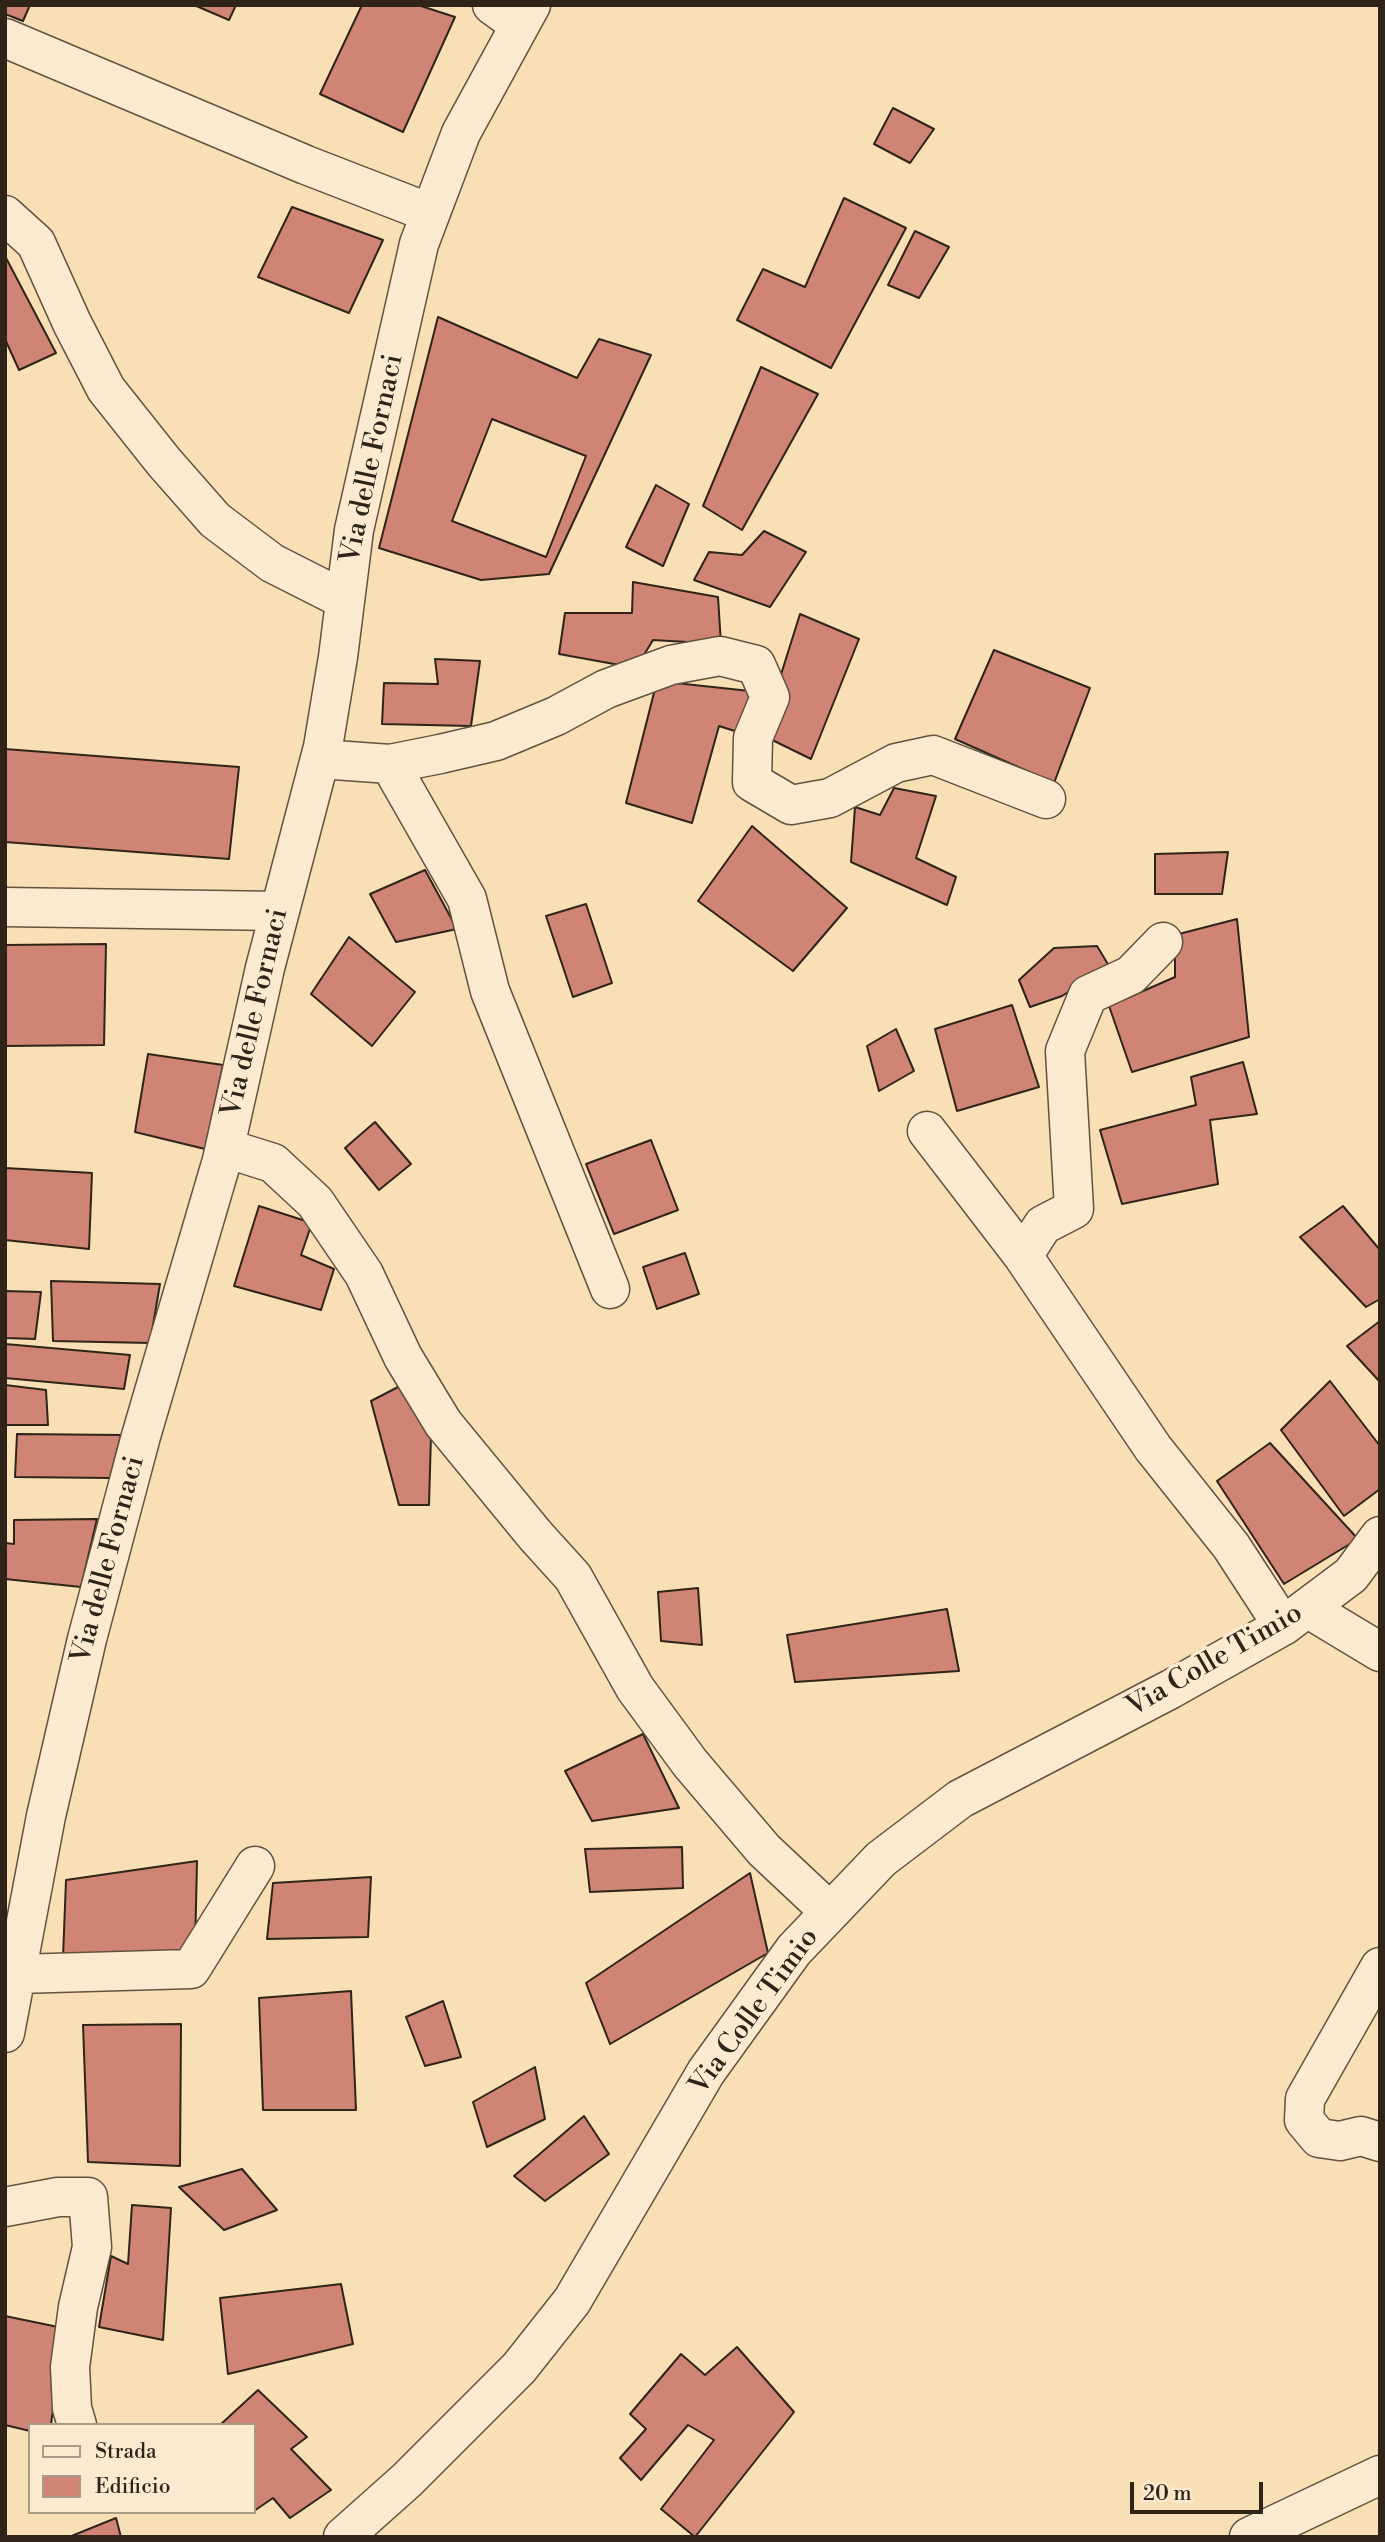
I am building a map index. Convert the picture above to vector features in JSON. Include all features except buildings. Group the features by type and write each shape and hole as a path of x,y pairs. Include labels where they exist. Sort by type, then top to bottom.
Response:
{"street":[{"name":"Via delle Fornaci","path":"5,2033 46,1816 87,1639 145,1423 225,1147 280,911 320,759 338,657 354,530 419,244 461,133 515,12"},
{"path":"5,38 306,165 430,213"},
{"path":"5,215 36,243 72,323 106,389 215,520 272,563 345,600"},
{"path":"320,759 390,764 496,741 556,716 606,689 671,665 720,656 756,665 770,697 753,738 752,782 791,805 830,798 896,763 933,755 1046,799"},
{"path":"390,764 467,899 490,991 610,1289"},
{"path":"5,907 280,911"},
{"path":"1023,1256 1043,1225 1074,1209 1065,1051 1088,996 1130,975 1163,942"},
{"path":"927,1131 1023,1256 1153,1448 1231,1546 1295,1617 1380,1652"},
{"path":"225,1147 273,1163 315,1202 364,1274 403,1357 443,1423 573,1577 635,1688 691,1763 764,1850 830,1913"},
{"name":"Via Colle Timio","path":"343,2537 407,2480 519,2368 572,2301 706,2072 794,1950 881,1860 960,1799 1171,1689 1295,1617 1351,1575 1380,1536"},
{"path":"16,1974 191,1969 255,1866"},
{"path":"1380,1967 1305,2099 1304,2120 1319,2138 1340,2141 1361,2136 1380,2142"},
{"path":"5,2207 58,2197 88,2197 92,2247 78,2306 70,2367 72,2408 76,2423"},
{"path":"1249,2537 1380,2475"}]}
